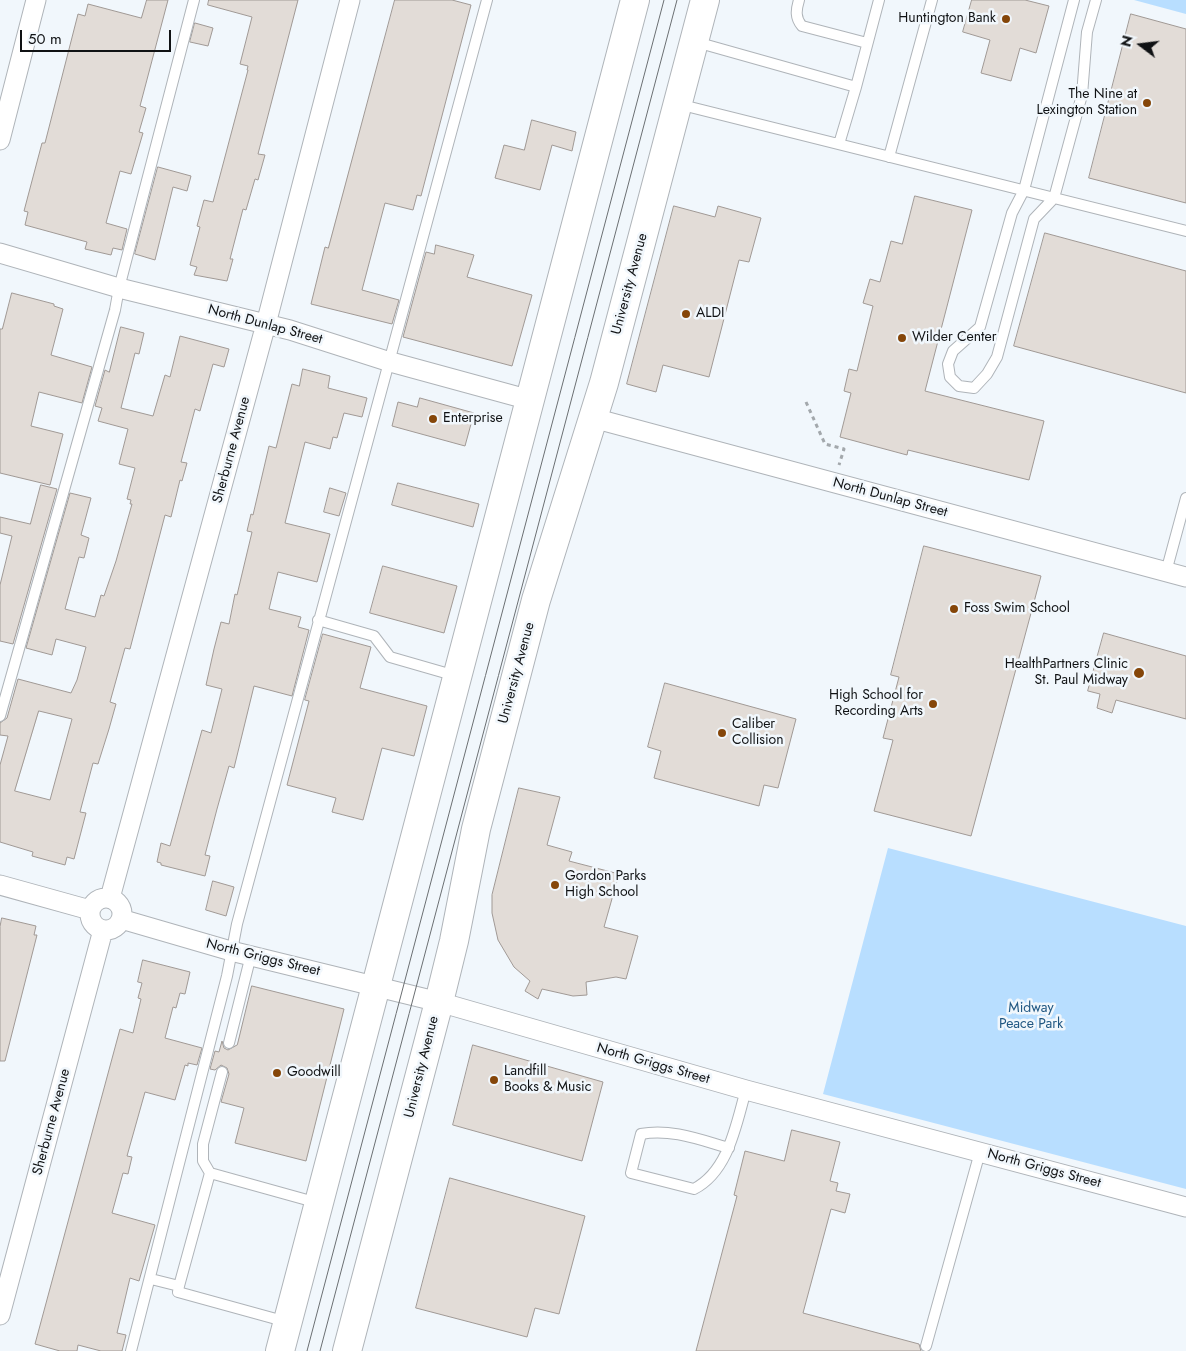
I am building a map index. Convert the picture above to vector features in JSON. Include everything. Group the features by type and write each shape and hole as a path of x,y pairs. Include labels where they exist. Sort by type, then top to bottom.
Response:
{"main road":[{"path":"280,1351 635,0"},
{"name":"University Avenue","path":"347,1351 439,1002 454,941 476,829 536,600 593,418 704,0"}],"street":[{"path":"0,140 36,0"},
{"name":"Sherburne Avenue","path":"110,898 266,324 350,0"},
{"name":"North Dunlap Street","path":"0,254 119,288 266,324 387,361 530,400"},
{"name":"North Dunlap Street","path":"593,418 1186,578"},
{"path":"0,885 90,910"},
{"path":"110,898 120,905 121,919 112,929 103,930 91,922 90,910 97,900 110,898"},
{"name":"North Griggs Street","path":"121,919 231,950 439,1002 746,1090 1186,1207"},
{"name":"Sherburne Avenue","path":"0,1315 103,930"}],"lane":[{"path":"0,716 115,310 119,288 194,0"},
{"path":"131,1351 151,1279 231,950 387,361 486,0"},
{"path":"799,0 796,13 797,21 802,26 867,43"},
{"path":"839,144 879,0"},
{"path":"888,157 932,0"},
{"path":"1074,0 1024,190 1012,214 980,327 953,351 948,364 950,377 959,386 974,388 988,374 997,356 1034,220 1054,198 1082,95 1087,32 1096,0"},
{"path":"694,41 856,87"},
{"path":"677,104 1186,231"},
{"path":"1166,572 1186,498"},
{"path":"318,620 374,636 390,657 458,677"},
{"path":"229,1043 251,955"},
{"path":"222,1072 204,1144 203,1161 210,1173 319,1203"},
{"path":"729,1148 676,1134 653,1132 641,1134 631,1173 694,1189 705,1184 729,1148 746,1090"},
{"path":"926,1346 980,1152"},
{"path":"210,1173 178,1292 288,1323"},
{"path":"151,1279 179,1286"}],"path":[{"path":"806,402 825,444 844,449"}],"green space":[{"path":"1134,0 1186,0 1186,14"},
{"name":"Midway Peace Park","path":"888,848 1186,926 1186,1189 823,1094"}],"building":[{"path":"147,0 168,0 140,106 146,108 139,132 143,133 131,174 120,171 106,223 127,229 122,250 113,248 111,255 85,249 87,242 25,225 28,212 24,211 42,143 45,143 78,14 85,16 88,4 141,18"},
{"path":"209,0 298,0 258,154 265,155 258,180 255,179 246,210 243,209 230,259 233,259 227,281 194,275 197,267 190,265 200,227 197,226 204,200 213,202 248,70 248,66 240,64 252,17 208,5"},
{"path":"395,0 452,0 471,5 421,196 417,195 413,210 385,203 362,290 399,300 392,324 311,304 325,247 328,248"},
{"name":"Huntington Bank","path":"972,0 1025,0 1049,6 1036,53 1020,48 1011,81 981,73 990,40 963,32"},
{"name":"The Nine at Lexington Station","path":"1131,14 1186,29 1186,203 1089,178"},
{"path":"195,23 213,28 208,46 190,42"},
{"path":"532,120 576,132 572,151 552,145 540,190 495,178 504,145 524,150"},
{"path":"158,167 191,176 187,191 173,187 155,260 135,254"},
{"name":"Wilder Center","path":"915,196 972,210 925,391 1044,421 1029,480 908,450 907,455 840,437 851,393 844,391 849,369 857,371 873,306 863,303 870,279 880,282 891,241 902,244"},
{"name":"ALDI","path":"674,206 715,217 718,206 761,218 749,262 739,260 709,377 663,365 656,392 627,384"},
{"path":"1045,233 1186,271 1186,393 1014,346"},
{"path":"436,245 474,255 467,277 532,295 512,366 403,337 426,252 434,254"},
{"path":"12,293 54,304 54,306 63,309 51,355 92,367 82,403 39,392 31,426 63,434 50,485 0,473 0,329 2,329"},
{"path":"121,327 144,333 139,354 135,353 121,408 153,416 165,375 170,377 180,336 229,349 224,367 213,364 200,411 195,409 181,462 187,463 182,481 180,480 171,517 165,515 130,649 125,648 110,702 116,704 98,764 93,763 80,812 86,813 74,859 67,857 65,865 32,856 33,852 0,842 0,765 8,736 0,735 0,723 7,718 18,679 71,693 77,680 86,647 56,639 52,655 26,648 70,493 91,498 81,535 89,538 84,558 79,557 65,609 95,617 101,595 104,596 116,561 132,504 130,504 131,500 127,499 135,468 119,464 128,429 98,421 102,408 95,406 105,370 109,372","holes":["39,711 72,719 50,800 15,791"]},
{"path":"303,369 330,376 328,388 367,398 362,417 344,413 337,438 333,437 330,449 305,442 285,523 330,534 317,582 278,572 269,609 301,617 298,627 309,630 292,696 254,686 234,768 229,766 205,855 210,856 205,876 161,865 161,863 157,862 161,843 170,846 202,730 211,733 222,689 206,685 214,649 221,622 229,624 235,594 237,595 252,532 247,531 251,514 253,515 269,446 276,448 292,384 299,386"},
{"name":"Enterprise","path":"420,398 474,413 465,446 392,426 398,402 417,407"},
{"path":"398,483 479,504 473,527 392,505"},
{"path":"41,485 57,489 13,644 0,641 0,585 12,536 0,533 0,517 30,524"},
{"path":"330,488 346,493 339,516 324,512"},
{"path":"924,546 1041,576 971,836 874,811 893,740 883,738 899,677 891,675"},
{"path":"383,566 457,586 444,633 370,613"},
{"name":"HealthPartners Clinic St. Paul Midway","path":"1104,633 1186,656 1186,719 1116,700 1112,713 1097,708 1100,694 1088,691"},
{"path":"323,634 371,647 360,688 427,706 414,756 382,748 363,820 332,812 336,798 287,785 309,701 305,700"},
{"name":"Caliber Collision","path":"665,683 796,719 778,788 764,785 759,806 654,778 661,751 648,747"},
{"name":"Gordon Parks High School","path":"519,788 560,797 547,845 572,852 569,861 619,874 604,927 638,936 626,979 616,977 586,982 587,995 573,996 542,989 538,999 525,991 530,981 514,967 498,940 492,913 492,895"},
{"path":"213,881 234,887 226,916 206,910"},
{"path":"2,918 36,926 34,935 37,935 5,1061 0,1061 0,927"},
{"path":"143,960 190,972 185,994 180,993 176,1008 173,1007 165,1038 202,1048 197,1065 188,1063 188,1066 185,1065 175,1100 145,1092 127,1156 132,1157 128,1174 123,1173 112,1213 155,1225 139,1281 130,1278 117,1333 126,1335 122,1351 101,1351 78,1345 77,1351 60,1351 35,1344 120,1029 133,1033 141,999 138,998 142,983 138,982"},
{"name":"Goodwill","path":"252,986 344,1009 306,1161 235,1143 244,1108 221,1102 229,1074 227,1068 221,1065 215,1070 210,1069 215,1051 219,1052 222,1041 224,1048 228,1050 237,1045"},
{"path":"473,1045 603,1082 582,1161 453,1125"},
{"path":"792,1130 840,1142 830,1181 838,1183 836,1191 850,1194 845,1213 831,1209 803,1313 919,1344 921,1351 696,1351 737,1196 734,1195 745,1151 784,1161"},
{"path":"450,1178 585,1216 559,1314 535,1308 527,1337 416,1308"}],"tram line":[{"path":"307,1351 664,0"},
{"path":"320,1351 677,0"}],"place":[{"name":"Huntington Bank","path":"1006,19"},
{"name":"The Nine at Lexington Station","path":"1147,103"},
{"name":"ALDI","path":"686,314"},
{"name":"Wilder Center","path":"902,338"},
{"name":"Enterprise","path":"433,419"},
{"name":"Foss Swim School","path":"954,609"},
{"name":"HealthPartners Clinic St. Paul Midway","path":"1139,673"},
{"name":"High School for Recording Arts","path":"933,704"},
{"name":"Caliber Collision","path":"722,733"},
{"name":"Gordon Parks High School","path":"555,885"},
{"name":"Goodwill","path":"277,1073"},
{"name":"Landfill Books & Music","path":"494,1080"}]}
